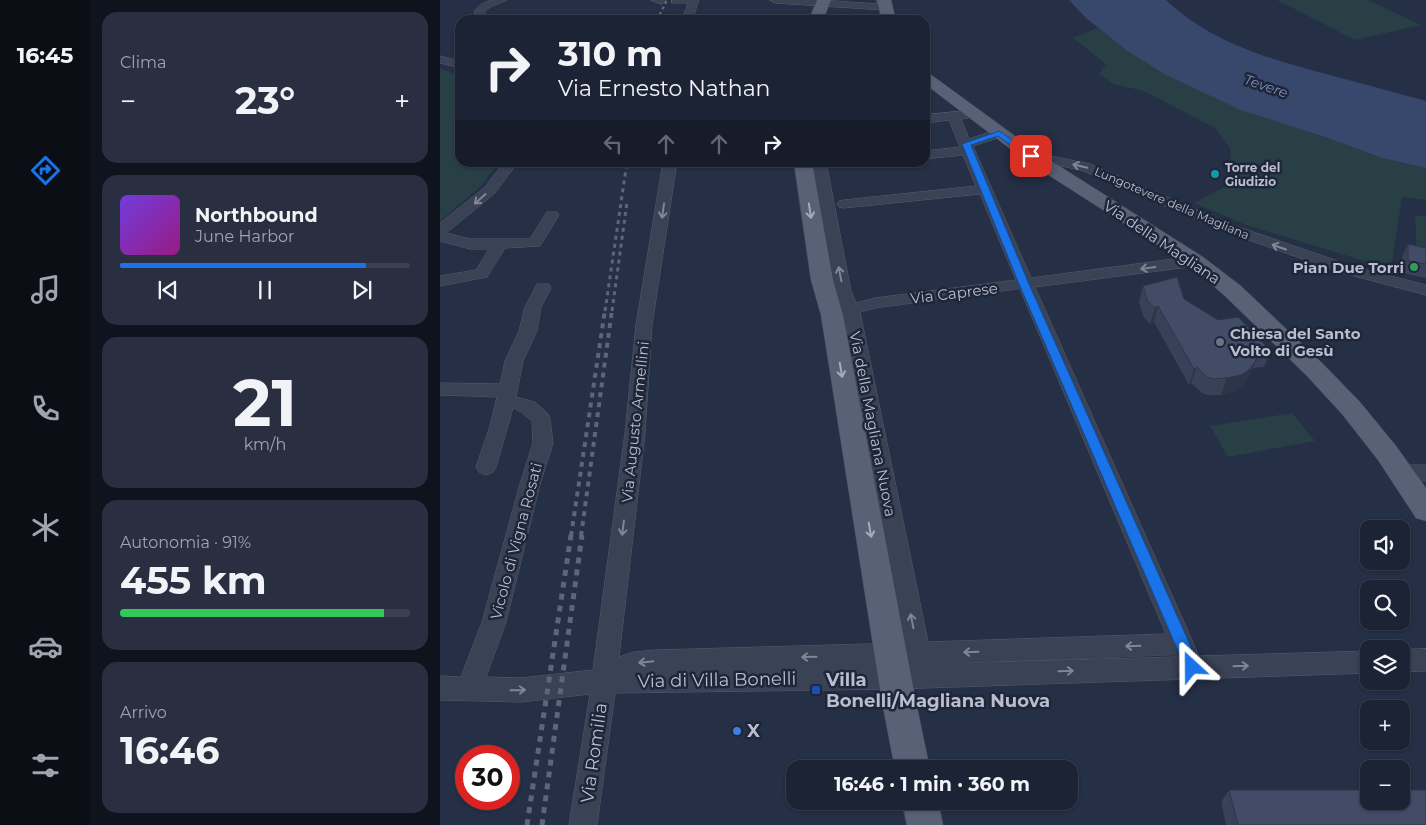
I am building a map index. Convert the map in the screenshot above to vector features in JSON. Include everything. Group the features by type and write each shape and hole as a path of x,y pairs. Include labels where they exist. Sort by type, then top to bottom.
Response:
{"main road":[{"path":"818,15 824,2"},
{"name":"Via della Magliana","path":"930,83 1031,156 1196,261 1233,291 1315,370 1356,414 1402,473 1426,510"},
{"name":"Via della Magliana Nuova","path":"804,167 822,280 841,312 893,666 911,760"},
{"path":"922,810 925,825"}],"street":[{"path":"481,15 479,12 486,6 502,0"},
{"path":"656,0 662,1"},
{"path":"676,1 693,0 688,15"},
{"path":"775,0 884,7"},
{"path":"440,58 455,63"},
{"path":"930,118 973,114"},
{"path":"953,116 1024,284 1192,667"},
{"path":"930,154 967,147 999,133"},
{"name":"Lungotevere della Magliana","path":"1031,156 1085,166 1233,230 1348,270 1426,290"},
{"path":"440,230 480,200 502,177 509,167"},
{"name":"Via Augusto Armellini","path":"604,681 635,433 644,325 669,167"},
{"name":"Via della Magliana Nuova","path":"826,167 842,284 841,312 918,654"},
{"path":"844,204 984,189"},
{"path":"440,236 470,244 535,243 552,215"},
{"path":"440,280 481,274 500,244"},
{"name":"Via Caprese","path":"841,312 875,303 1196,261"},
{"path":"486,467 510,398 514,361 528,331 533,307 543,288"},
{"path":"440,389 510,398"},
{"name":"Vicolo di Vigna Rosati","path":"469,689 494,622 530,484 543,443 541,419 528,407 510,398"},
{"path":"1402,473 1426,473"},
{"name":"Via di Villa Bonelli","path":"893,666 918,654 1182,644"},
{"path":"1410,661 1426,660"},
{"name":"Via di Villa Bonelli","path":"440,688 522,690 604,681 893,666 1192,667 1360,662"},
{"name":"Via Romilia","path":"583,825 604,681"}],"shaded area":[{"path":"1277,0 1368,0 1421,25 1355,40"},
{"path":"1098,28 1126,50 1325,137 1382,158 1426,168 1426,200 1402,197 1391,269 1246,225 1194,203 1228,185 1231,167 1230,148 1215,128 1144,91 1113,84 1099,74 1106,64 1073,38"},
{"path":"440,68 455,74 455,167 495,167 481,186 440,221"},
{"path":"1415,215 1426,217 1426,260 1417,258"},
{"path":"1292,413 1315,441 1228,457 1210,426"}],"water":[{"name":"Tevere","path":"1069,0 1166,0 1183,15 1202,27 1241,47 1283,62 1426,101 1426,168 1382,158 1325,137 1241,110 1166,75 1126,50 1086,18"}],"building":[{"path":"1408,244 1426,248 1426,264 1408,261"},
{"path":"1177,277 1184,299 1218,320 1238,317 1271,351 1256,351 1256,360 1250,369 1241,375 1213,379 1207,377 1197,367 1194,369 1158,306 1155,308 1147,300 1143,286"},
{"path":"1229,790 1360,790 1360,810 1410,810 1410,790 1426,790 1426,825 1238,825"}],"railway":[{"path":"660,15 667,0"},
{"path":"605,311 626,167"},
{"path":"612,311 627,202"},
{"path":"571,536 605,310"},
{"path":"581,536 612,310"},
{"path":"527,825 571,535"},
{"path":"542,825 582,535"}],"place":[{"name":"Torre del Giudizio","path":"1215,174"},
{"name":"Pian Due Torri","path":"1414,267"},
{"name":"Chiesa del Santo Volto di Gesù","path":"1220,342"},
{"name":"Villa Bonelli/Magliana Nuova","path":"816,690"},
{"name":"X","path":"737,731"}],"route":[{"path":"1031,156 999,133 966,144 1024,284 1192,667"}]}
